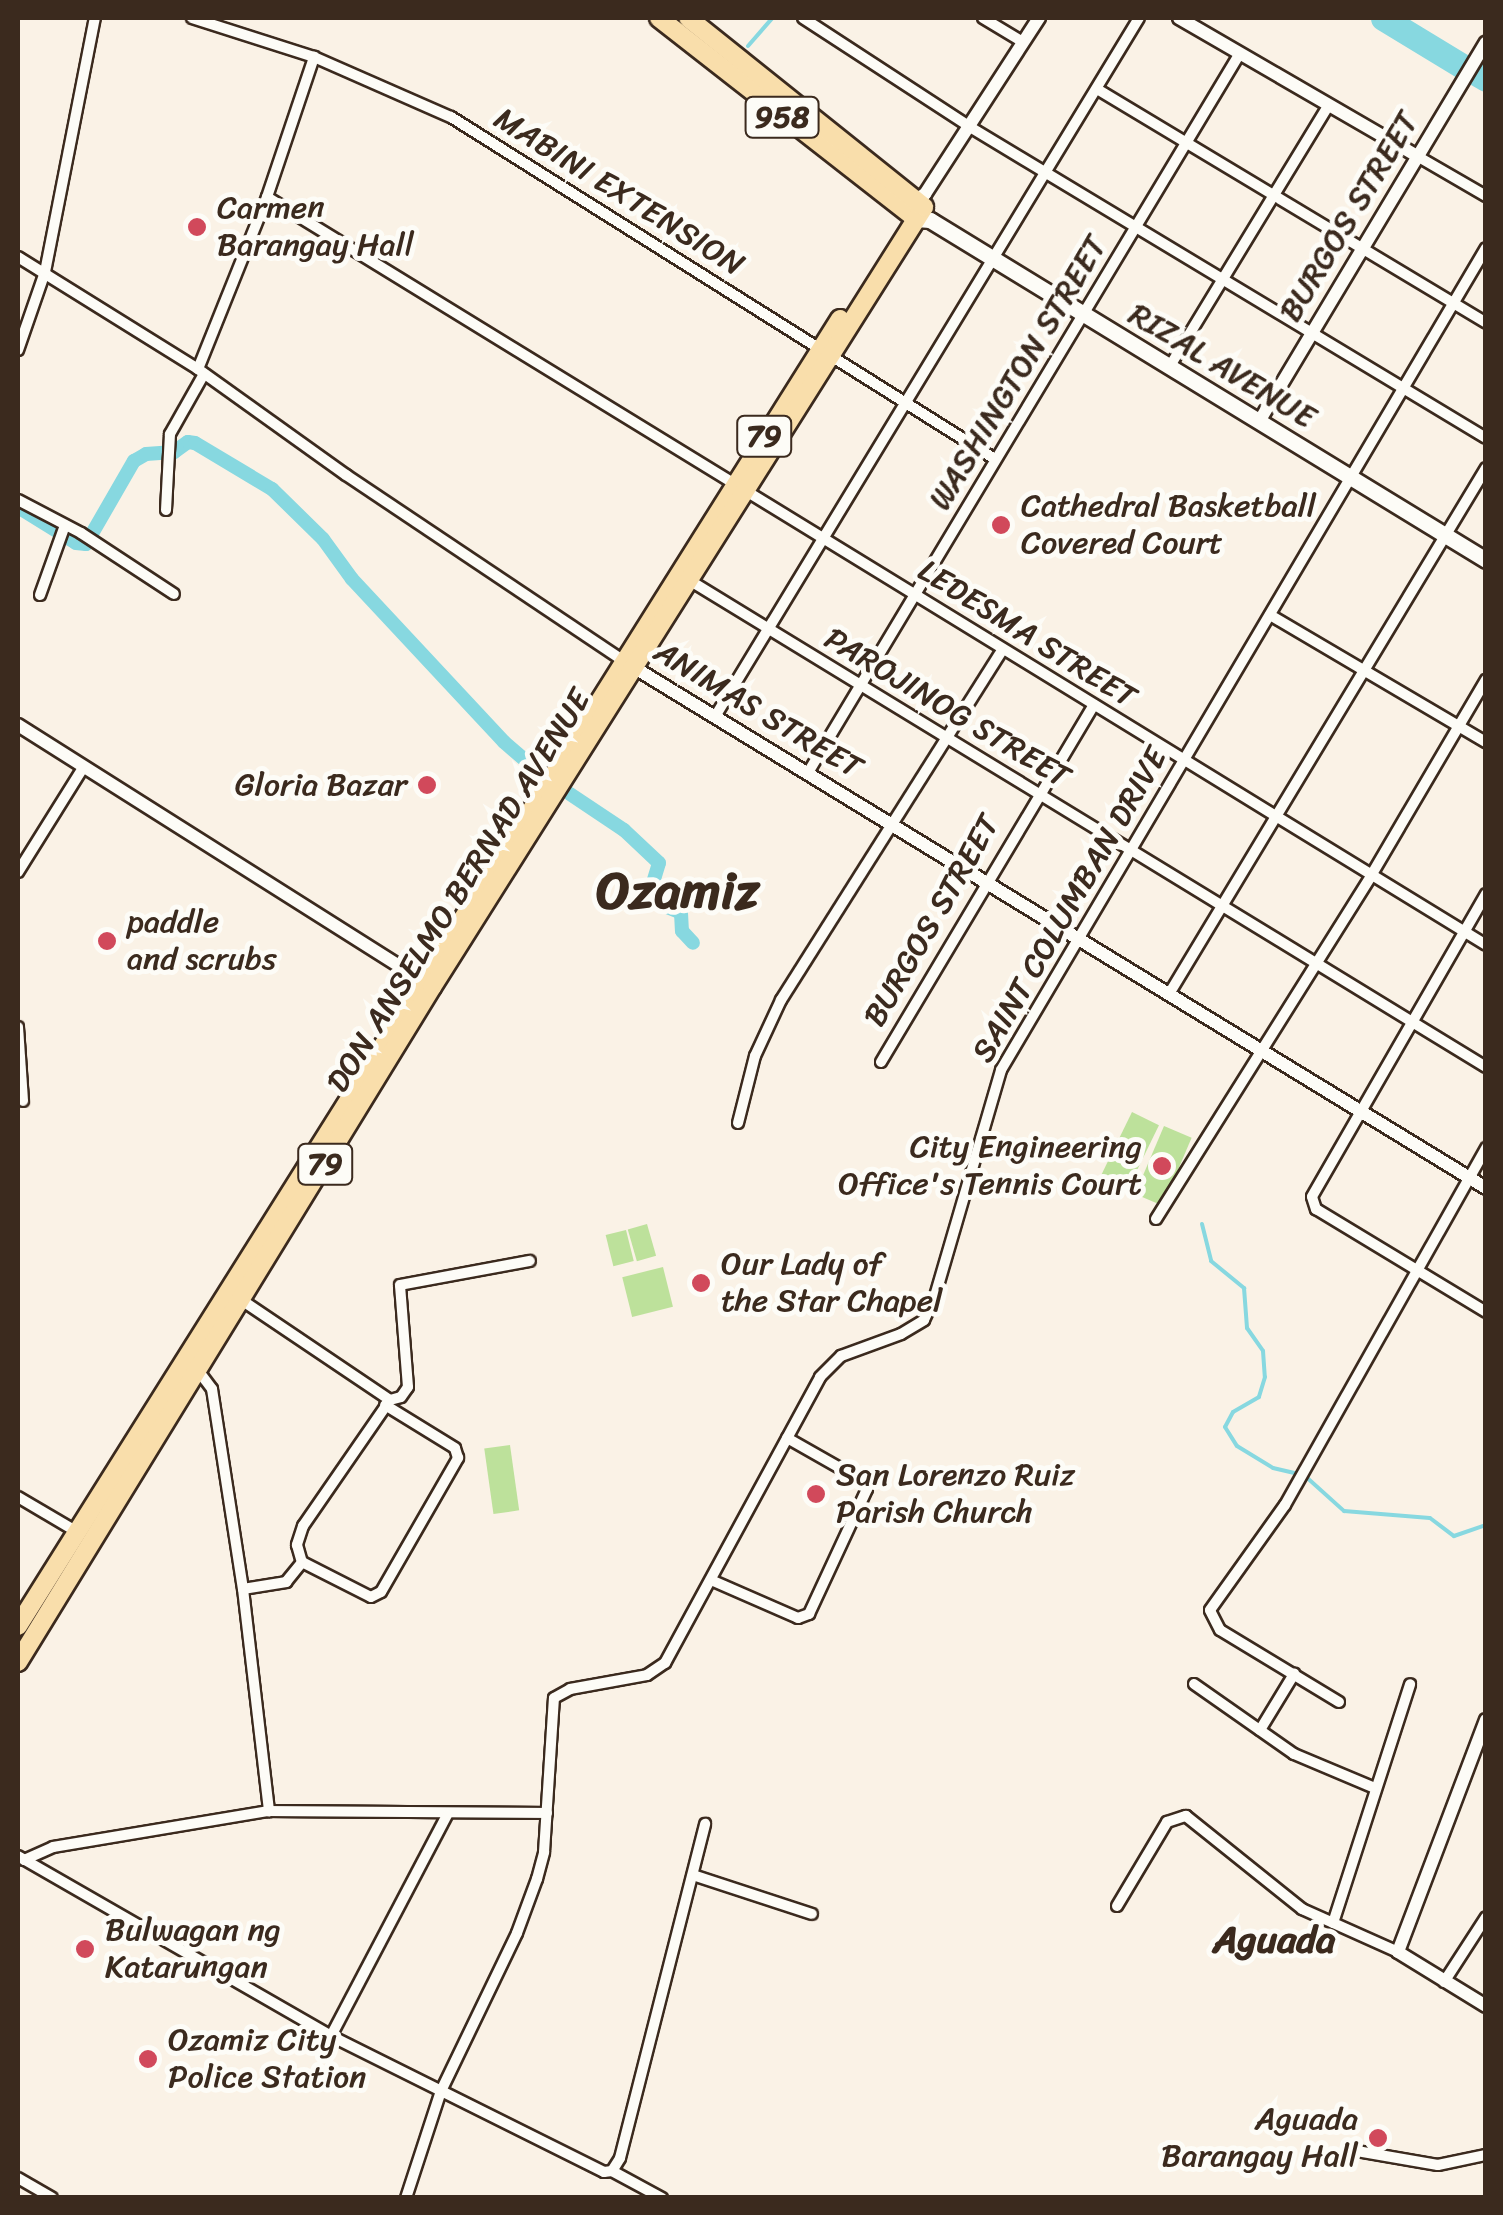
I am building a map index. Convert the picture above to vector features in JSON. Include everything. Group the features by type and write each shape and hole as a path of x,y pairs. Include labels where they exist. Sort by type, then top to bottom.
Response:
{"main road":[{"name":"958","path":"659,18 737,69 920,209"},
{"name":"958","path":"688,18 737,69"},
{"name":"DON ANSELMO BERNAD AVENUE","path":"18,1662 85,1536 426,983 920,209"},
{"name":"RIZAL AVENUE","path":"920,209 993,260 1486,560"},
{"name":"DON ANSELMO BERNAD AVENUE","path":"628,664 689,580 741,485"},
{"name":"DON ANSELMO BERNAD AVENUE","path":"192,1365 243,1301 315,1164"},
{"name":"DON ANSELMO BERNAD AVENUE","path":"18,1626 85,1536"}],"street":[{"path":"18,350 45,272 95,18"},
{"name":"MABINI EXTENSION","path":"192,18 314,57 451,116 995,459"},
{"path":"803,18 970,127 1486,438"},
{"path":"983,18 1023,42"},
{"path":"920,209 1039,18"},
{"path":"716,715 1140,18"},
{"path":"1179,18 1486,196"},
{"name":"BURGOS STREET","path":"1260,420 1486,42"},
{"name":"WASHINGTON STREET","path":"808,771 1240,53"},
{"path":"166,510 170,449 185,401 201,372 267,197 314,57"},
{"path":"1096,88 1486,323"},
{"path":"1170,366 1329,105"},
{"name":"LEDESMA STREET","path":"267,197 1486,945"},
{"name":"SAINT COLUMBAN DRIVE","path":"406,2198 440,2091 517,1933 544,1852 554,1698 570,1689 658,1670 830,1365 924,1320 935,1296 1000,1070 1486,248"},
{"name":"ANIMAS STREET","path":"18,257 201,372 346,476 628,664 1486,1188"},
{"path":"1170,994 1486,468"},
{"path":"18,500 81,533 174,594"},
{"path":"40,594 65,525"},
{"name":"PAROJINOG STREET","path":"689,580 1486,1067"},
{"path":"1270,615 1486,742"},
{"path":"738,1123 755,1056 773,1014 1003,649"},
{"path":"1156,1220 1372,874 1486,680"},
{"name":"BURGOS STREET","path":"881,1062 1094,706"},
{"path":"18,726 426,983"},
{"path":"18,872 84,768"},
{"path":"1486,894 1313,1192 1312,1204 1486,1312"},
{"path":"18,1026 22,1102"},
{"path":"1339,1702 1220,1630 1210,1617 1213,1603 1285,1505 1486,1148"},
{"path":"243,1301 388,1403 454,1448 457,1462 376,1596 302,1562 297,1545 302,1526 388,1403 408,1388 400,1285 530,1261"},
{"path":"192,1365 212,1389 243,1590 270,1811"},
{"path":"711,1580 798,1618 809,1614 866,1489 862,1480 787,1438"},
{"path":"18,1497 85,1536"},
{"path":"243,1590 286,1582 302,1562"},
{"path":"1260,1730 1294,1674"},
{"path":"1194,1684 1316,1766 1375,1788"},
{"path":"1333,1923 1410,1684"},
{"path":"1398,1952 1486,1720"},
{"path":"21,1858 52,1847 270,1811 547,1813"},
{"path":"331,2036 447,1814"},
{"path":"1117,1906 1167,1822 1182,1816 1227,1845 1302,1909 1398,1952 1486,2006"},
{"path":"612,2171 620,2158 705,1824"},
{"path":"21,1858 331,2036 596,2171 612,2171 662,2198"},
{"path":"693,1874 812,1914"},
{"path":"1444,1982 1486,1917"},
{"path":"1351,2150 1438,2165 1486,2156"},
{"path":"18,2178 52,2198"}],"green space":[{"name":"City Engineering Office's Tennis Court","path":"1132,1112 1159,1125 1127,1192 1100,1179"},
{"name":"City Engineering Office's Tennis Court","path":"1164,1126 1192,1138 1163,1206 1135,1194"},
{"path":"647,1224 656,1256 637,1261 628,1230"},
{"path":"626,1230 634,1261 613,1266 606,1235"},
{"path":"663,1267 673,1307 632,1317 622,1277"},
{"path":"510,1445 519,1510 493,1514 484,1449"}],"waterway":[{"path":"748,46 772,18"},
{"path":"1383,18 1462,66"},
{"path":"1479,75 1486,79"},
{"path":"18,507 76,543 86,544 134,461 146,454 174,452 188,442 195,443 272,489 323,539 352,579 504,742 540,773"},
{"path":"570,794 624,830 659,863 650,892 652,901 681,913 682,931 693,943"},
{"path":"1202,1224 1211,1261 1244,1288 1247,1328 1263,1351 1265,1377 1259,1397 1233,1412 1225,1427 1237,1446 1273,1468 1294,1473"},
{"path":"1304,1475 1344,1511 1430,1518 1454,1536 1486,1525"}],"place":[{"name":"Carmen Barangay Hall","path":"197,227"},
{"name":"Cathedral Basketball Covered Court","path":"1001,525"},
{"name":"Gloria Bazar","path":"427,785"},
{"name":"paddle and scrubs","path":"107,941"},
{"name":"City Engineering Office's Tennis Court","path":"1162,1166"},
{"name":"Our Lady of the Star Chapel","path":"701,1283"},
{"name":"San Lorenzo Ruiz Parish Church","path":"816,1494"},
{"name":"Bulwagan ng Katarungan","path":"85,1949"},
{"name":"Ozamiz City Police Station","path":"148,2059"},
{"name":"Aguada Barangay Hall","path":"1378,2138"}],"district":[{"name":"Ozamiz","path":"678,892"},
{"name":"Aguada","path":"1274,1940"}]}
